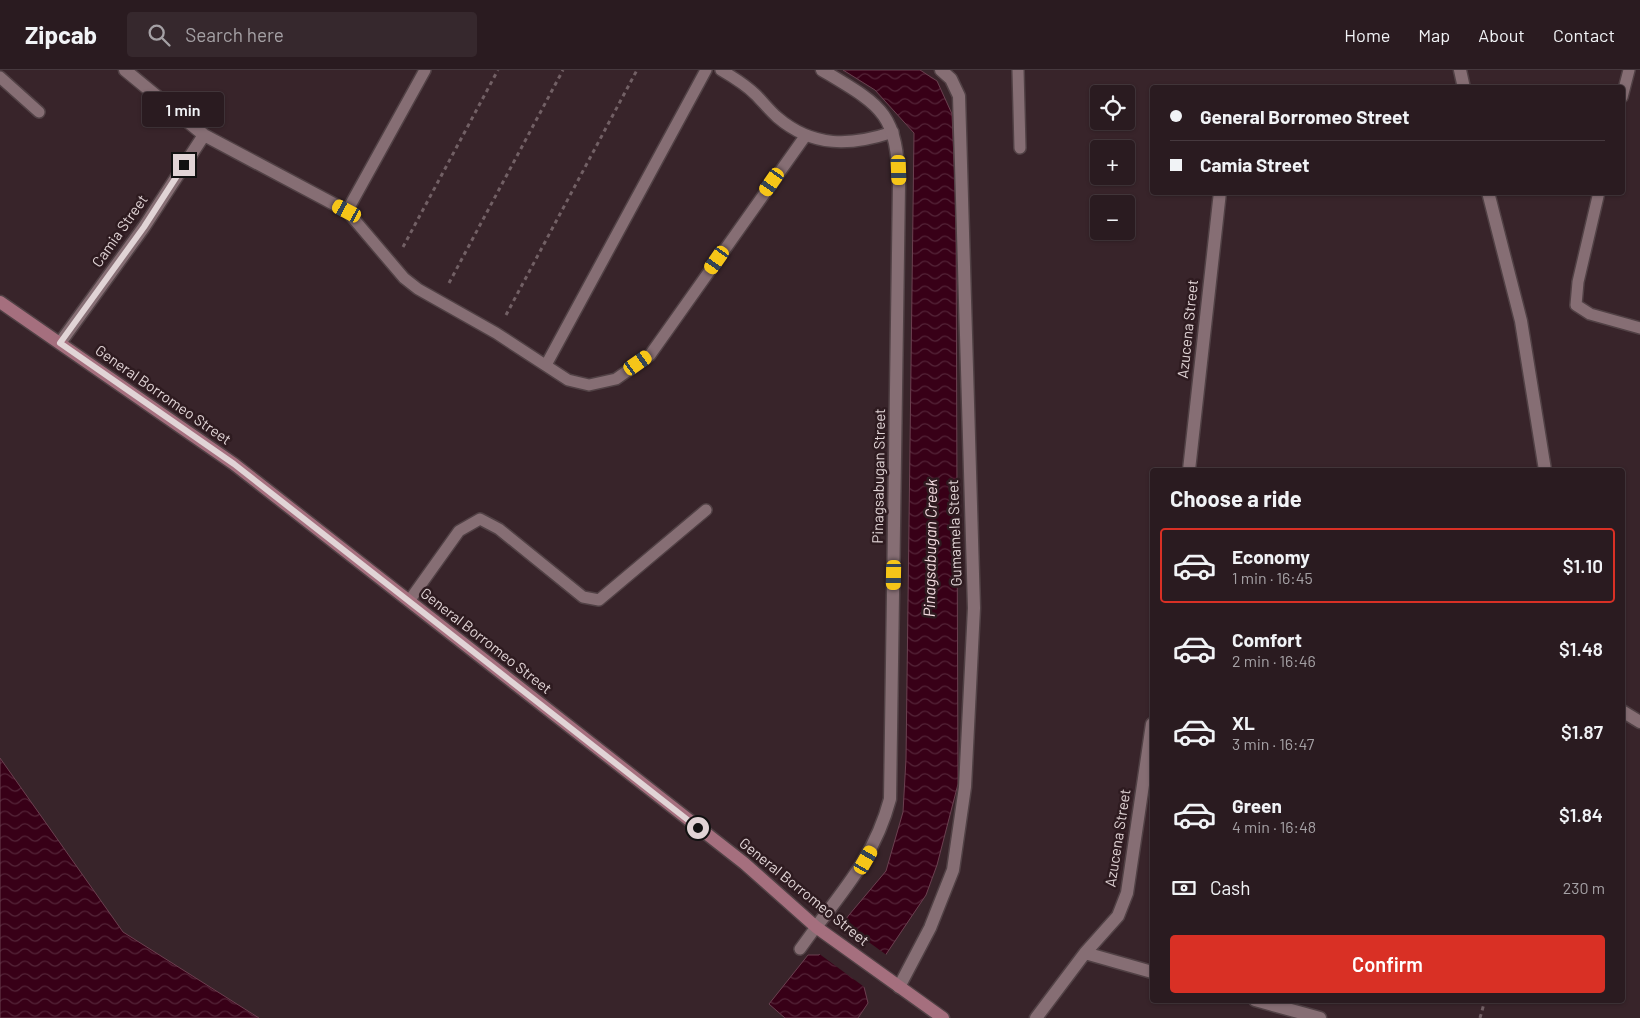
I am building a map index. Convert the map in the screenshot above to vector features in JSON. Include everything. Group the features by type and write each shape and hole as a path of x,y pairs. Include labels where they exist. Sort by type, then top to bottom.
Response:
{"street":[{"path":"125,70 204,134 347,211"},
{"name":"Pinagsabugan Street","path":"816,927 859,871 872,849 883,825 890,799 899,186 898,155 893,132 885,115 873,103 822,70"},
{"name":"Gumamela Steet","path":"899,987 930,928 953,870 965,787 974,608 959,96 951,79 941,70"},
{"path":"1460,70 1463,85"},
{"name":"Camia Street","path":"60,343 144,227 204,134"},
{"name":"Azucena Street","path":"1189,468 1220,195"},
{"path":"1489,195 1521,321 1545,468"},
{"name":"General Borromeo Street","path":"0,302 234,464 744,863 816,927 943,1018"},
{"path":"1625,713 1640,722"},
{"name":"Azucena Street","path":"1036,1018 1085,953 1118,916 1127,893 1150,738"},
{"path":"1085,953 1150,971"},
{"path":"1266,1003 1320,1018"}],"lane":[{"path":"425,70 347,211 392,267 418,289 496,333 568,380 589,385 616,378 650,355 806,135"},
{"path":"546,365 706,70"},
{"path":"721,70 755,94 778,118 806,135 835,143 865,141 893,132"},
{"path":"1018,70 1020,148"},
{"path":"1625,85 1629,70"},
{"path":"0,77 39,112"},
{"path":"1598,195 1578,282 1576,305 1590,314 1640,328"},
{"path":"409,601 458,531 480,519 499,529 583,597 599,600 706,510"},
{"path":"800,949 816,927"}],"path":[{"path":"392,267 498,70"},
{"path":"439,301 563,70"},
{"path":"496,333 637,70"},
{"path":"1480,1018 1484,1003"}],"water":[{"name":"Pinagsabugan Creek","path":"843,70 920,70 937,81 952,114 956,205 958,784 937,865 926,895 864,987 868,1003 858,1018 785,1018 769,1004 808,955 819,955 886,871 903,812 906,759 914,133 875,90"},
{"path":"0,758 123,932 259,1018 0,1018"}],"pier":[{"path":"841,922 888,956 867,989 818,953"}],"route":[{"path":"184,165 144,227 60,343 234,464 698,828"}]}
